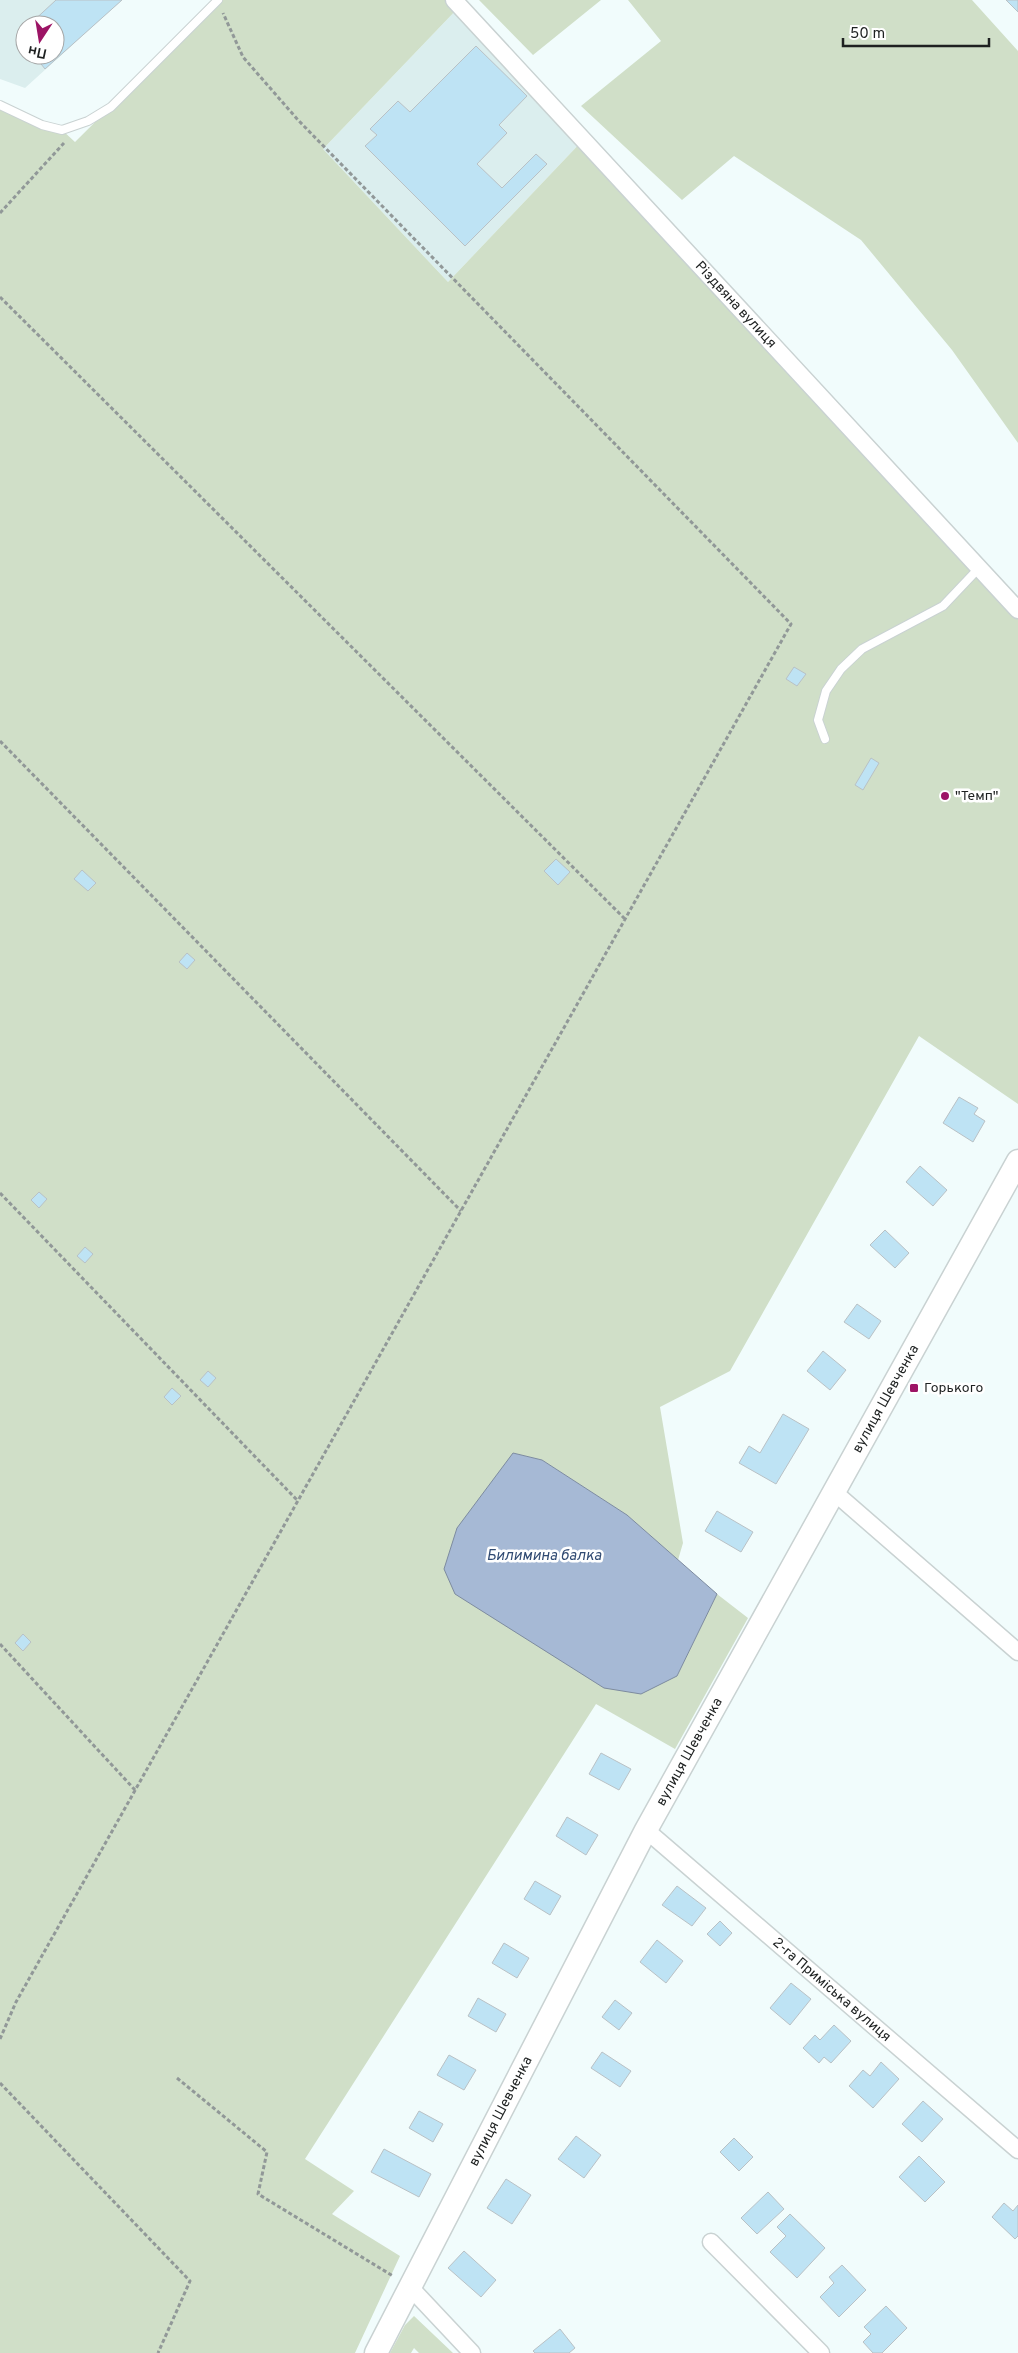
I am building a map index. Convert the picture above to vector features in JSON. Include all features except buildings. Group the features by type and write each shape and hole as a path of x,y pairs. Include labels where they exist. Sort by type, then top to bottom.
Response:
{"street":[{"name":"Різдвяна вулиця","path":"454,0 1018,610"},
{"name":"вулиця Шевченка","path":"376,2353 646,1830 1018,1162"},
{"path":"834,1492 1018,1652"},
{"name":"2-га Приміська вулиця","path":"646,1830 1018,2150"},
{"path":"711,2242 821,2353"},
{"path":"409,2286 472,2353"}],"lane":[{"path":"0,105 42,125 62,130 88,121 111,107 218,0"},
{"path":"825,739 818,720 826,691 840,669 862,649 943,606 979,568"}],"path":[{"path":"0,2039 16,2002 791,624 298,120 242,57 221,8"},
{"path":"0,213 60,147 88,121"},
{"path":"0,297 625,919"},
{"path":"0,741 461,1211"},
{"path":"0,1194 298,1501"},
{"path":"0,1644 135,1790"},
{"path":"177,2078 267,2152 258,2194 409,2286"},
{"path":"0,2083 190,2281 158,2353"}],"shaded area":[{"path":"0,0 122,0 65,52 65,15 15,15 15,65 50,65 25,88 0,79"},
{"path":"460,6 584,139 448,282 323,149"}],"green space":[{"path":"218,0 454,0 460,6 323,149 448,282 584,139 1018,610 1018,1104 919,1036 730,1371 660,1407 683,1543 678,1560 627,1515 542,1460 513,1453 677,1676 717,1594 748,1618 675,1749 596,1704 305,2159 354,2191 332,2214 400,2256 355,2353 0,2353 0,105 62,130 75,142"},
{"path":"479,0 601,0 533,55"},
{"path":"628,0 972,0 1018,51 1018,443 952,350 861,240 734,156 682,200 581,106 661,41"},
{"path":"414,2316 453,2353 419,2353 414,2348 411,2353 390,2353 405,2325"}],"water":[{"name":"Билимина балка","path":"513,1453 542,1460 627,1515 717,1594 677,1676 641,1694 604,1688 455,1594 444,1569 457,1528"}],"place":[{"name":"\"Темп\"","path":"945,796"},
{"name":"Горького","path":"914,1388"}]}
